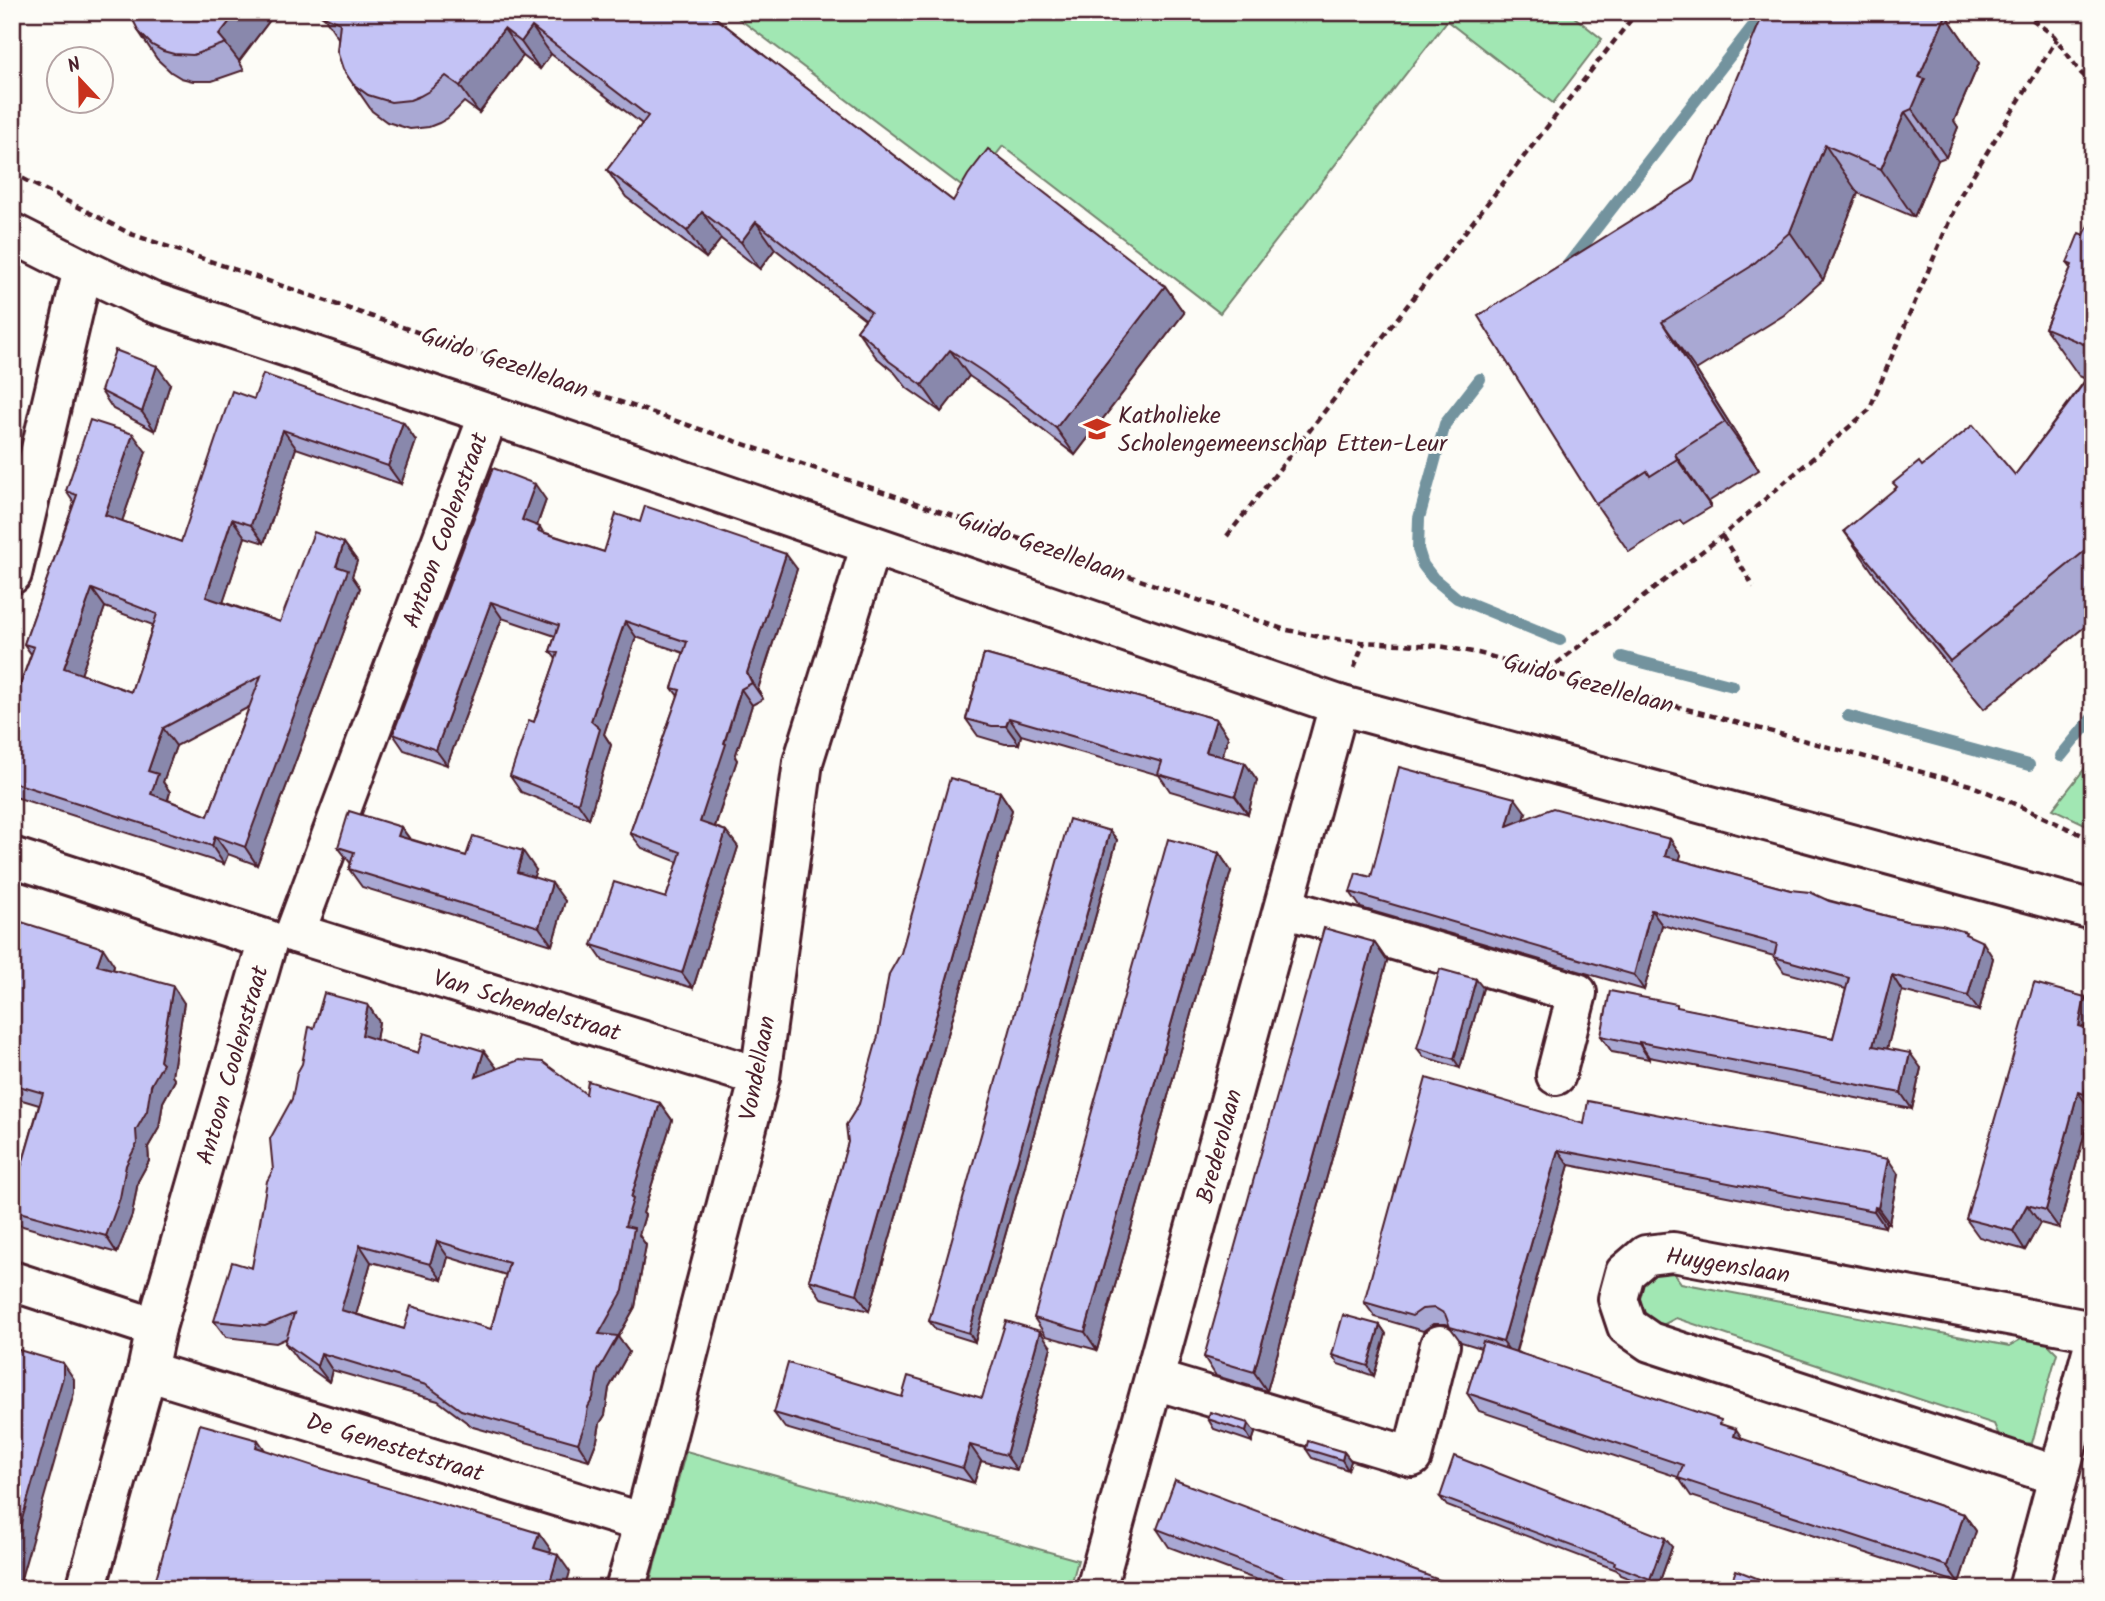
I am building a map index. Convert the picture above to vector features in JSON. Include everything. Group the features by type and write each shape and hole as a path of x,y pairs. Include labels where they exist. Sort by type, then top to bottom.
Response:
{"street":[{"path":"12,233 82,270 152,302 489,414 1339,705 2093,910"},
{"path":"12,573 82,270"},
{"name":"Antoon Coolenstraat","path":"86,1589 147,1371 156,1328 281,937 489,414"},
{"name":"Vondellaan","path":"625,1589 760,1077 803,762 871,545"},
{"name":"Brederolaan","path":"1098,1588 1339,705"},
{"name":"Van Schendelstraat","path":"12,857 760,1077"},
{"path":"1284,908 1577,993 1556,1075"},
{"name":"Huygenslaan","path":"2058,1476 1650,1342 1627,1326 1618,1299 1625,1273 1646,1255 1673,1252 2093,1331"},
{"path":"12,1281 156,1328"},
{"path":"1155,1380 1412,1457 1440,1345"},
{"path":"2028,1589 2093,1348"},
{"name":"De Genestetstraat","path":"147,1371 644,1524"}],"path":[{"path":"1227,536 1637,12"},
{"path":"2023,12 2057,39 2081,73 2093,84"},
{"path":"1547,672 1722,536 1869,410 1961,196 2057,39"},
{"name":"Guido Gezellelaan","path":"12,173 131,234 1283,629 1320,637 1439,646 1478,653 1970,785 2093,840"},
{"path":"1722,536 1754,587"}],"green space":[{"path":"730,12 1568,12 1602,39 1553,103 1447,21 1220,313 1003,146 968,191"},
{"path":"2093,758 2093,828 2053,809"},
{"path":"1671,1269 1681,1283 2009,1346 2025,1337 2046,1342 2057,1353 2032,1443 2016,1445 2001,1440 1994,1424 1676,1318 1659,1327 1649,1321 1642,1309 1641,1287 1643,1281 1654,1271"},
{"path":"686,1451 1078,1560 1070,1589 648,1589"}],"building":[{"path":"129,12 237,12 219,35 226,43 193,55 174,54 152,45 139,32"},
{"path":"324,12 708,12 953,201 988,149 1165,286 1056,428 985,373 950,350 922,385 889,361 857,330 871,312 756,222 741,242 702,212 687,231 607,170 648,116 532,27 521,42 504,29 460,86 446,76 420,96 391,102 368,95 353,84 343,69 337,51 340,23 322,15"},
{"path":"1764,12 1940,12 1946,15 1919,77 1925,79 1912,109 1905,112 1881,169 1825,145 1790,232 1750,267 1662,322 1725,422 1675,454 1677,459 1650,476 1647,471 1596,504 1478,316 1693,182"},
{"path":"2093,215 2093,348 2045,328 2072,265 2067,263 2079,233 2084,235"},
{"path":"115,350 157,366 142,412 101,391"},
{"path":"2093,371 2093,541 2086,550 1950,661 1844,531 1897,487 1893,483 1919,462 1922,466 1973,425 2015,475"},
{"path":"263,374 403,422 388,466 283,430 251,525 232,519 206,597 280,622 314,532 344,543 336,566 348,570 245,847 215,836 212,846 12,782 12,707 34,647 24,644 77,495 66,491 90,420 133,434 105,515 181,542 232,391 254,399","holes":["92,589 157,614 131,692 64,668","261,676 208,816 151,794 158,774 148,771 163,728"]},
{"path":"493,468 535,484 522,520 540,527 538,531 604,552 616,514 640,522 645,506 786,554 747,673 752,683 741,689 700,822 726,831 682,973 592,945 614,882 666,898 681,852 630,833 680,690 672,688 687,642 625,621 591,721 600,729 578,803 510,776 529,720 534,722 558,653 550,651 559,625 491,602 436,750 393,734"},
{"path":"984,654 1216,719 1206,752 1245,763 1235,796 1158,774 1162,762 1009,718 1006,726 992,726 966,719"},
{"path":"1399,767 1515,798 1507,826 1553,808 1670,839 1665,856 1790,890 1810,892 1829,901 1906,921 1942,925 1966,932 1965,934 1983,942 1968,996 1892,975 1873,1046 1910,1053 1901,1093 1601,1036 1610,991 1833,1038 1849,978 1774,957 1777,944 1651,910 1634,975 1350,892 1356,873 1371,877"},
{"path":"950,778 1000,792 857,1294 809,1280 848,1142 846,1125 859,1104 878,1036 889,974 901,953"},
{"path":"349,811 401,827 398,836 466,856 473,836 523,851 517,872 552,883 539,927 349,869 354,852 338,847"},
{"path":"1069,819 1110,831 969,1333 929,1321"},
{"path":"1168,839 1219,853 1085,1332 1034,1318"},
{"path":"12,919 103,948 97,965 173,986 160,1061 163,1064 151,1085 147,1111 136,1130 137,1144 126,1165 120,1198 106,1236 12,1210 12,1162 22,1165 43,1093 12,1084"},
{"path":"1324,928 1374,942 1254,1372 1204,1357"},
{"path":"1440,969 1476,979 1454,1059 1417,1048"},
{"path":"2034,983 2085,997 2079,1026 2093,1030 2093,1064 2084,1094 2078,1092 2046,1210 2027,1205 2013,1231 1966,1219"},
{"path":"324,993 368,1005 362,1035 418,1053 424,1033 484,1051 476,1077 519,1060 543,1062 586,1094 588,1081 660,1103 625,1226 634,1228 623,1291 599,1334 618,1336 598,1371 593,1398 578,1443 461,1410 426,1385 321,1353 317,1366 285,1343 294,1314 265,1326 214,1321 232,1262 252,1268 267,1181 273,1170 270,1139 292,1099 309,1027 314,1028","holes":["437,1241 509,1263 491,1329 411,1306 404,1329 341,1310 360,1245 430,1264"]},
{"path":"1426,1078 1584,1124 1588,1101 1888,1159 1878,1208 1875,1207 1874,1211 1558,1150 1503,1342 1450,1327 1445,1314 1435,1308 1422,1309 1412,1316 1364,1302"},
{"path":"1343,1315 1380,1325 1368,1366 1332,1355"},
{"path":"1006,1321 1040,1331 1006,1455 970,1445 963,1468 774,1413 788,1363 902,1397 908,1376 982,1398"},
{"path":"1483,1341 1721,1420 1720,1424 1736,1429 1734,1436 1964,1514 1947,1566 1678,1478 1683,1465 1467,1393"},
{"path":"12,1348 63,1363 63,1377 12,1554"},
{"path":"1210,1412 1248,1423 1246,1432 1208,1419"},
{"path":"200,1424 258,1440 256,1447 317,1467 539,1533 534,1548 558,1555 548,1589 153,1589"},
{"path":"1308,1441 1344,1452 1342,1460 1306,1449"},
{"path":"1454,1456 1665,1538 1650,1579 1614,1565 1615,1562 1440,1497"},
{"path":"1175,1480 1463,1589 1314,1589 1157,1529"},
{"path":"2093,1563 2093,1589 2085,1589"},
{"path":"1736,1570 1785,1589 1729,1589"}],"waterway":[{"path":"1567,266 1764,12"},
{"path":"1480,379 1445,424 1419,518 1418,549 1423,565 1433,578 1457,598 1560,640"},
{"path":"1622,657 1733,686"},
{"path":"1848,716 2029,765"},
{"path":"2061,756 2093,717"}],"place":[{"name":"Katholieke Scholengemeenschap Etten-Leur","path":"1097,429"}]}
